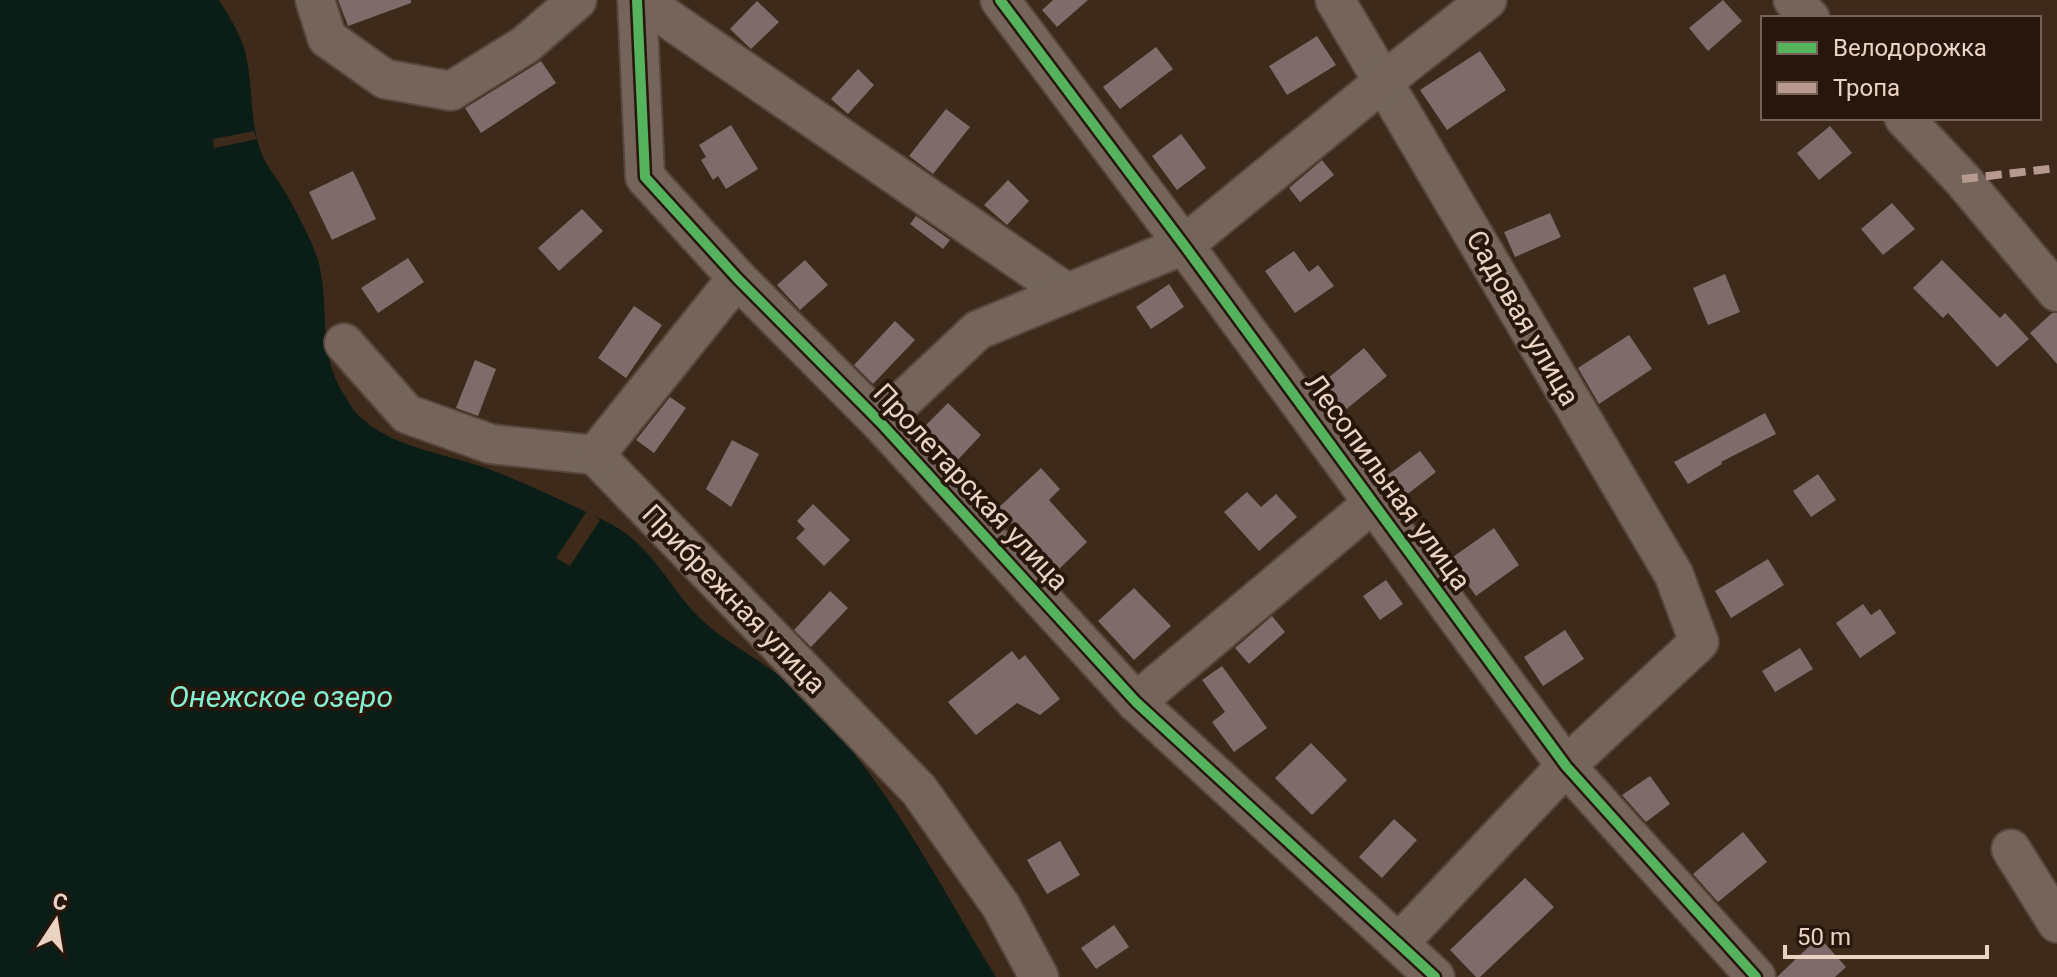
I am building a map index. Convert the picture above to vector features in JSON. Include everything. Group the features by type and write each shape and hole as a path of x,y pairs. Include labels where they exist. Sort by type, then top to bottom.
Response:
{"street":[{"path":"315,0 327,38 385,79 451,91 525,45 577,0"},
{"path":"639,0 1067,293"},
{"name":"Пролетарская улица","path":"639,0 645,177 737,278 880,422 1136,702 1412,964"},
{"name":"Лесопильная улица","path":"1000,0 1566,766 1756,977"},
{"name":"Садовая улица","path":"1335,0 1674,575 1699,642 1566,766"},
{"path":"880,422 978,330 1184,245 1487,0"},
{"path":"1793,0 1808,16"},
{"path":"1906,120 1962,179 2057,292"},
{"path":"344,343 407,414 491,444 595,455 737,278"},
{"name":"Прибрежная улица","path":"595,455 919,790 1001,906 1039,977"},
{"path":"1136,702 1373,503"},
{"path":"1412,964 1566,766"},
{"path":"2011,849 2057,923"}],"water":[{"name":"Онежское озеро","path":"0,0 219,0 245,52 261,152 297,213 319,264 330,361 343,393 356,413 386,435 486,468 532,487 607,522 638,543 704,622 789,683 830,724 907,828 996,977 0,977"}],"pier":[{"path":"254,131 257,139 214,148 213,139"},
{"path":"587,511 600,520 570,566 556,558"}],"building":[{"path":"338,0 411,0 411,3 348,26"},
{"path":"1053,0 1088,0 1057,27 1042,10"},
{"path":"1723,0 1742,21 1708,51 1689,28"},
{"path":"757,1 779,22 751,49 730,29"},
{"path":"1317,36 1336,65 1287,95 1269,66"},
{"path":"1156,47 1173,69 1120,109 1103,87"},
{"path":"1480,51 1506,90 1447,130 1420,90"},
{"path":"541,61 556,83 481,133 465,108"},
{"path":"858,69 874,85 848,114 831,99"},
{"path":"946,109 970,127 933,174 909,156"},
{"path":"731,125 758,169 726,189 718,176 713,180 701,160 706,157 699,145"},
{"path":"1830,126 1852,153 1819,180 1797,153"},
{"path":"1181,134 1206,168 1177,190 1152,156"},
{"path":"1322,160 1334,175 1300,202 1289,188"},
{"path":"353,171 376,219 332,240 309,192"},
{"path":"1008,180 1029,201 1007,225 984,205"},
{"path":"1892,203 1915,229 1883,255 1861,229"},
{"path":"582,209 603,231 559,271 538,248"},
{"path":"1550,213 1561,237 1515,257 1504,232"},
{"path":"916,216 950,240 943,249 910,224"},
{"path":"1294,251 1309,272 1318,265 1334,286 1295,313 1265,271"},
{"path":"408,258 424,282 378,313 361,288"},
{"path":"805,260 828,285 800,310 777,285"},
{"path":"1942,260 2000,318 2005,313 2029,339 1997,367 1948,313 1943,318 1913,288"},
{"path":"1725,274 1740,312 1708,325 1693,288"},
{"path":"1169,284 1184,307 1151,329 1136,307"},
{"path":"634,306 662,325 626,378 598,358"},
{"path":"2052,313 2057,313 2057,364 2030,333"},
{"path":"895,321 915,340 873,384 854,365"},
{"path":"1629,335 1652,369 1599,404 1578,368"},
{"path":"1364,348 1387,376 1344,411 1321,384"},
{"path":"475,360 496,369 478,416 456,408"},
{"path":"670,397 686,408 654,453 636,440"},
{"path":"948,403 981,435 953,465 919,432"},
{"path":"1765,413 1776,434 1721,462 1688,484 1674,462"},
{"path":"732,440 759,454 731,507 706,489"},
{"path":"1420,451 1436,472 1401,499 1385,477"},
{"path":"1041,468 1060,489 1049,500 1087,542 1059,569 1021,527 1017,530 997,509"},
{"path":"1818,474 1836,500 1811,517 1793,491"},
{"path":"1247,492 1261,507 1276,494 1297,517 1259,551 1224,512"},
{"path":"813,504 850,540 824,566 796,538 805,529 797,521"},
{"path":"1494,528 1519,565 1476,596 1450,559"},
{"path":"1768,559 1784,585 1731,618 1715,591"},
{"path":"1386,580 1403,604 1380,620 1363,596"},
{"path":"1134,588 1171,626 1134,660 1098,621"},
{"path":"830,591 848,608 811,647 794,630"},
{"path":"1863,604 1871,615 1880,609 1896,633 1860,658 1836,623"},
{"path":"1272,616 1285,632 1249,664 1235,648"},
{"path":"1565,630 1584,659 1543,686 1524,657"},
{"path":"1800,648 1813,669 1775,692 1762,671"},
{"path":"1012,651 1019,660 1025,655 1060,699 1040,715 1017,703 976,735 948,702"},
{"path":"1222,666 1267,728 1234,752 1212,722 1225,712 1202,680"},
{"path":"1311,743 1347,780 1312,815 1275,778"},
{"path":"1650,776 1670,804 1646,822 1622,795"},
{"path":"1394,819 1417,840 1382,878 1359,857"},
{"path":"1743,832 1767,862 1718,902 1693,874"},
{"path":"1060,841 1080,875 1047,894 1027,860"},
{"path":"1525,878 1554,907 1480,977 1476,977 1450,950"},
{"path":"1114,925 1129,947 1096,969 1081,948"},
{"path":"1819,937 1846,967 1835,977 1777,977"}],"marked path":[{"path":"1962,179 2057,168"}],"cycle path":[{"path":"637,0 645,177 737,278 880,422 1136,702 1435,977"},
{"path":"1000,0 1566,766 1756,977"}]}
